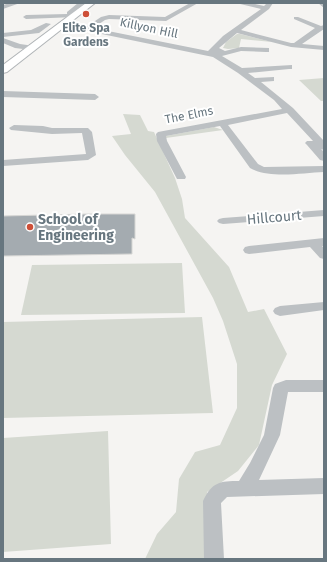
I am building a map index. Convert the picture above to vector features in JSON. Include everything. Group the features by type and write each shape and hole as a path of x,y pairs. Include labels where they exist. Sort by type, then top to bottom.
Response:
{"main road":[{"path":"3,70 91,3"}],"street":[{"path":"3,7 17,3"},
{"path":"73,16 69,13 82,3"},
{"path":"88,28 103,18 109,17 166,19 195,3"},
{"path":"238,3 269,5"},
{"path":"216,52 236,31 255,19 269,5"},
{"path":"26,17 73,16"},
{"path":"296,18 323,27"},
{"path":"3,35 36,32 48,24"},
{"name":"Killyon Hill","path":"62,24 216,52"},
{"path":"296,45 323,27"},
{"path":"236,31 296,45 324,48"},
{"path":"3,40 18,46 31,48"},
{"path":"216,52 243,49 266,50"},
{"path":"216,52 277,98 324,158"},
{"path":"254,80 289,67"},
{"path":"241,71 268,76"},
{"path":"3,94 95,97"},
{"path":"286,111 323,145"},
{"name":"The Elms","path":"181,177 162,141 161,134 286,111"},
{"name":"The Elms","path":"222,122 254,166 260,170 324,169"},
{"path":"3,163 88,157 91,155 87,132 85,130 52,131 43,129 14,128"},
{"name":"Hillcourt","path":"223,221 324,213"},
{"path":"249,250 318,242 324,255"},
{"path":"280,311 324,306"},
{"path":"244,488 257,468 272,434 281,388 286,386 324,386"},
{"path":"214,559 212,501 222,489 324,486"}],"shaded area":[{"path":"237,34 272,42 241,39 239,48 223,48 226,42"},
{"path":"324,78 324,101 321,101 299,80"},
{"path":"123,114 140,115 148,131 154,132 175,178 182,199 185,218 229,267 248,312 264,309 287,354 272,385 259,445 238,471 207,492 209,559 145,559 157,534 176,512 179,479 195,452 220,445 237,408 237,364 223,321 213,298 155,192 125,155 112,136 131,134"},
{"path":"214,127 223,130 166,138 166,136"},
{"path":"182,263 185,313 21,315 32,265"},
{"path":"202,317 213,413 3,418 3,322"},
{"path":"108,431 111,544 3,552 3,438"}],"building":[{"name":"School of Engineering","path":"135,214 135,239 132,238 132,254 3,256 3,216"}],"place":[{"name":"Elite Spa Gardens","path":"86,14"},
{"name":"School of Engineering","path":"30,227"}]}
